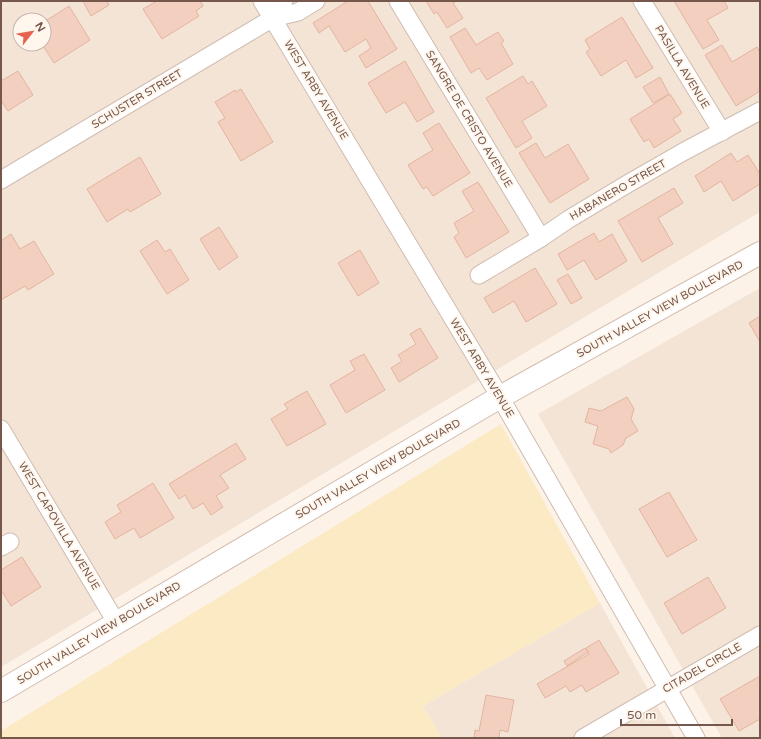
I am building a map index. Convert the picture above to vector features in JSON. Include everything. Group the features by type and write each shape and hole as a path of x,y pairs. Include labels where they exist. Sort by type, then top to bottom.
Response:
{"main road":[{"name":"SOUTH VALLEY VIEW BOULEVARD","path":"1,691 500,397 760,253"}],"street":[{"name":"WEST ARBY AVENUE","path":"262,1 500,397 696,738"},
{"name":"SCHUSTER STREET","path":"273,18 284,1"},
{"name":"SCHUSTER STREET","path":"1,180 273,18 298,12 316,1"},
{"name":"SANGRE DE CRISTO AVENUE","path":"398,1 541,238"},
{"name":"PASILLA AVENUE","path":"642,1 722,132"},
{"name":"HABANERO STREET","path":"479,275 616,191 683,152 760,111"},
{"name":"WEST CAPOVILLA AVENUE","path":"1,429 116,622"},
{"name":"CITADEL CIRCLE","path":"583,738 760,635"}],"shaded area":[{"path":"1,1 759,1 760,212 1,667"},
{"path":"760,288 760,738 722,738 538,414"},
{"path":"600,603 675,738 442,738 423,706"}],"sand":[{"path":"501,424 600,603 423,706 442,738 1,738 1,731"}],"building":[{"path":"83,1 107,1 109,5 91,16"},
{"path":"157,1 200,1 203,6 196,11 199,16 162,39 143,9"},
{"path":"348,1 368,1 397,49 366,68 359,56 371,48 366,39 345,52 329,26 319,33 313,23"},
{"path":"426,1 457,1 453,3 463,18 447,28 437,12 434,14"},
{"path":"674,1 724,1 728,8 707,20 719,40 703,49"},
{"path":"69,6 90,40 54,63 47,52 52,52 52,17"},
{"path":"622,17 653,68 636,78 626,60 601,76 586,52 590,49 585,40"},
{"path":"465,28 476,45 498,32 504,41 501,43 513,64 487,80 479,68 471,73 450,37"},
{"path":"722,45 732,62 757,47 760,52 760,91 736,106 705,55"},
{"path":"405,61 434,112 417,122 405,102 386,113 368,83"},
{"path":"18,71 33,95 8,111 2,102 1,103 1,81"},
{"path":"523,76 528,84 532,81 547,106 522,121 532,138 516,148 486,98"},
{"path":"660,77 669,94 653,103 643,87"},
{"path":"241,89 273,142 241,161 218,122 225,118 215,102 235,90 236,92"},
{"path":"670,94 682,113 673,119 681,131 654,148 649,139 644,142 630,119"},
{"path":"439,123 470,173 433,196 427,187 423,189 408,165 433,150 423,133"},
{"path":"536,143 545,158 568,144 589,179 550,203 519,153"},
{"path":"731,153 737,162 748,155 760,174 760,184 733,201 721,181 704,192 695,176"},
{"path":"140,157 161,194 130,212 128,209 107,222 87,189"},
{"path":"478,182 509,232 466,258 454,237 459,233 454,223 474,211 462,191"},
{"path":"674,188 683,203 658,218 673,244 642,262 618,221"},
{"path":"219,227 238,257 219,270 200,239"},
{"path":"594,233 599,242 612,234 627,261 596,280 584,260 567,270 558,254"},
{"path":"11,234 20,249 34,241 54,274 28,290 25,286 1,300 1,241"},
{"path":"157,240 165,252 170,249 189,280 167,294 140,251"},
{"path":"360,250 379,283 358,296 338,263"},
{"path":"535,268 557,304 526,322 514,301 493,313 484,298"},
{"path":"568,274 582,298 571,304 557,280"},
{"path":"760,316 760,342 749,323"},
{"path":"420,328 438,358 399,382 391,368 402,361 398,355 416,344 410,334"},
{"path":"364,354 385,390 346,413 330,385 355,370 350,361"},
{"path":"307,391 326,424 287,446 271,419 288,409 284,404"},
{"path":"627,397 634,409 631,419 638,431 626,438 623,445 611,453 609,449 593,444 598,426 585,422 589,408 601,411"},
{"path":"236,443 246,459 220,475 229,488 216,496 223,507 211,515 203,503 193,509 185,495 179,499 169,484"},
{"path":"153,483 174,518 140,538 134,528 115,539 105,522 121,512 117,505"},
{"path":"669,492 697,540 667,557 639,509"},
{"path":"22,557 41,587 11,606 1,590 1,570"},
{"path":"708,577 726,608 682,634 664,603"},
{"path":"599,640 619,673 586,692 582,685 570,692 566,686 545,698 537,684 589,654 586,648"},
{"path":"585,648 588,652 567,666 564,661"},
{"path":"760,676 760,719 739,731 720,699"},
{"path":"486,695 514,700 508,732 500,730 499,738 474,738 475,730 479,731"}]}
